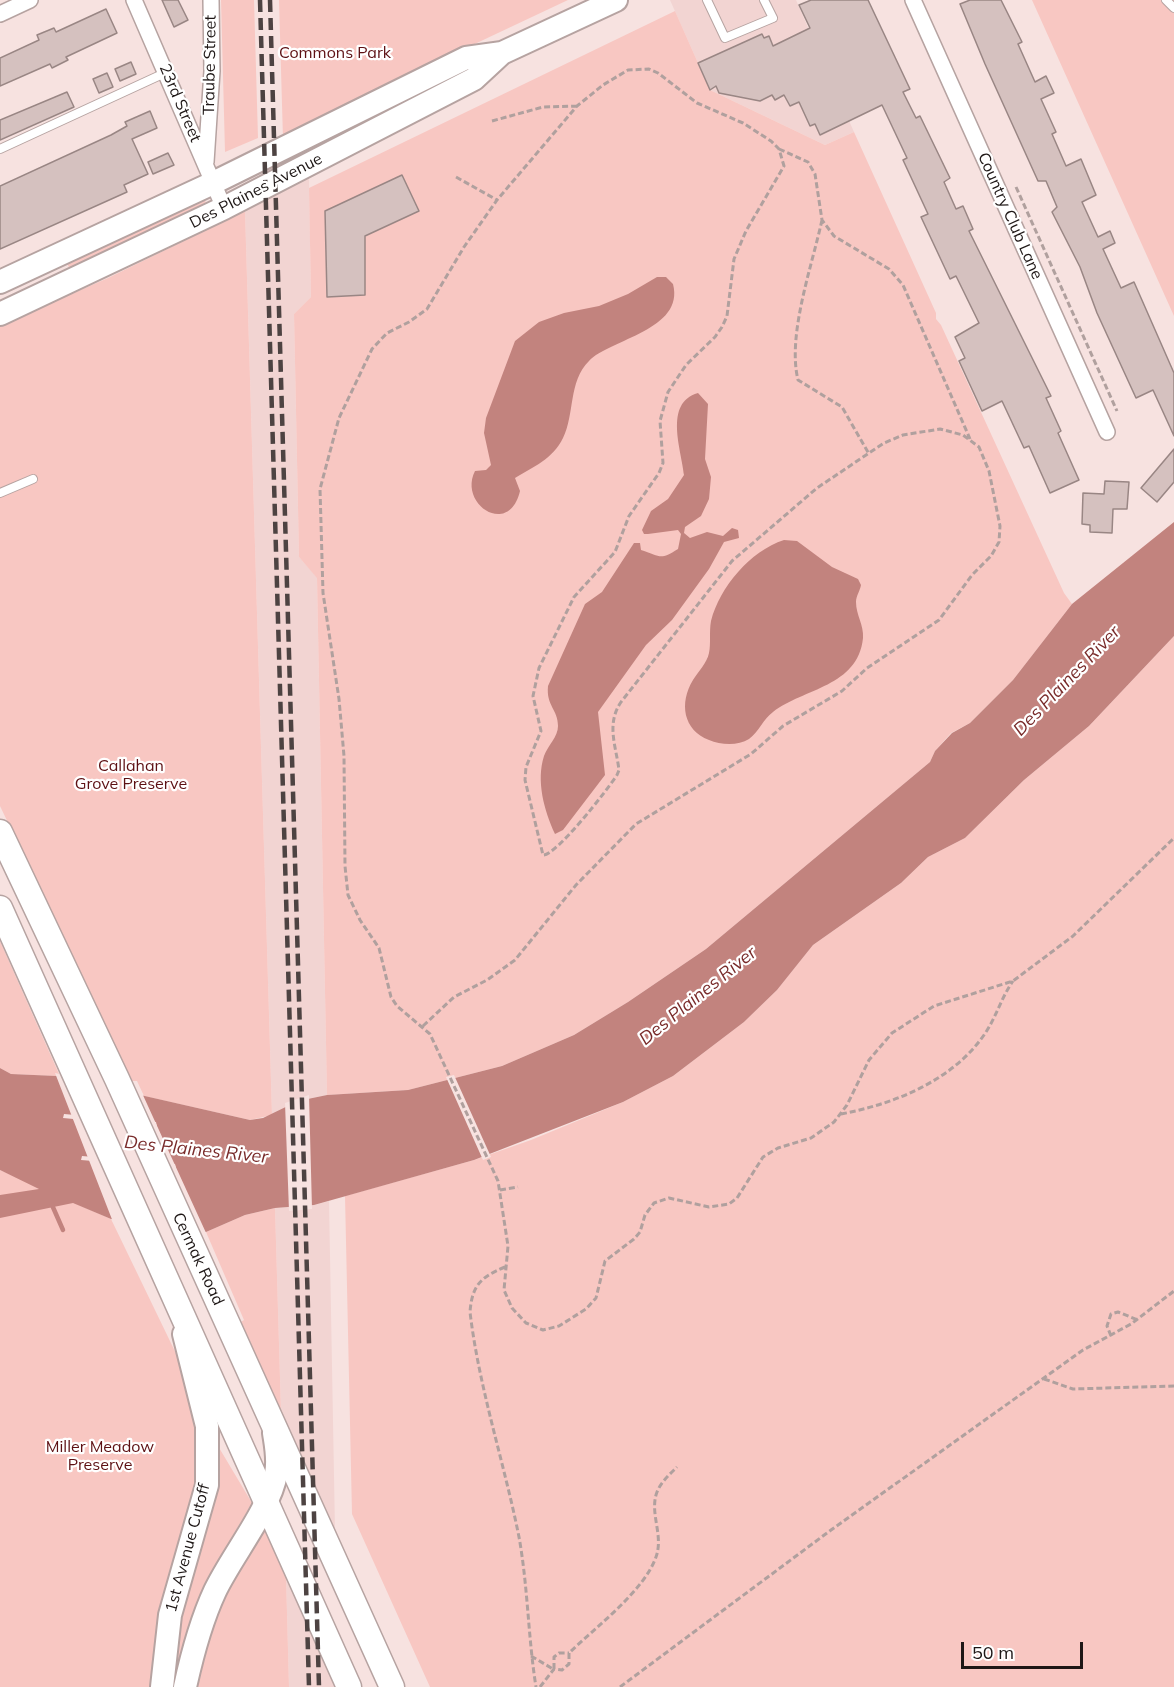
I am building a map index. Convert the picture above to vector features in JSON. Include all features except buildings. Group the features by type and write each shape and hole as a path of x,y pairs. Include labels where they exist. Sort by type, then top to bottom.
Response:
{"main road":[{"name":"Des Plaines Avenue","path":"0,282 210,174 466,58 502,53 616,0"},
{"name":"Des Plaines Avenue","path":"0,314 224,208 474,79 502,53"},
{"name":"Cermak Road","path":"0,832 117,1079 392,1687"},
{"path":"0,908 349,1687"},
{"name":"1st Avenue Cutoff","path":"162,1687 170,1615 207,1485 207,1426 177,1304"},
{"name":"1st Avenue Cutoff","path":"185,1687 200,1631 214,1593 266,1498 276,1475 278,1456 272,1419"}],"street":[{"path":"0,14 30,0"},
{"name":"23rd Street","path":"134,0 224,208"},
{"name":"Traube Street","path":"210,174 211,0"},
{"name":"Country Club Lane","path":"913,0 1107,432"}],"lane":[{"path":"707,0 725,38 773,18 765,0"},
{"path":"1166,0 1174,8"},
{"path":"0,149 167,72"},
{"path":"0,493 33,479"}],"path":[{"path":"869,454 842,407 798,380 794,363 796,335 822,220 816,174 808,162 779,149 766,137 742,123 697,103 665,78 649,69 628,70 617,75 577,106 497,200 464,247 427,309 409,322 387,333 372,349 339,418 320,489 323,593 339,699 344,756 345,866 348,895 360,920 379,948 391,997 397,1006 423,1026 435,1046 498,1181 508,1246 504,1290 518,1316 526,1323 543,1330 559,1326 592,1304 599,1291 600,1275 605,1262 640,1232 645,1215 654,1203 669,1198 709,1207 729,1204 736,1198 763,1157 778,1148 811,1138 841,1114 869,1060 892,1033 934,1005 1013,981 1073,936 1172,843 1174,838"},
{"path":"492,121 533,109 577,106"},
{"path":"779,149 784,161 782,172 746,231 734,259 727,316 722,327 675,380 662,408 660,421 663,463 659,472 629,516 615,552 574,597 539,668 533,696 542,730 526,766 525,780 543,855 552,853 570,835 617,775 619,770 612,726 616,709 720,575 745,549 817,488 892,439 930,430 951,432 971,440"},
{"path":"456,177 497,200"},
{"path":"423,1026 454,996 487,980 515,960 576,885 636,824 751,754 783,726 842,691 867,668 939,621 972,575 996,549 1001,534 986,458 971,440 903,285 889,269 834,236 822,220"},
{"path":"841,1114 873,1108 907,1096 958,1062 985,1034 1013,981"},
{"path":"500,1190 518,1187"},
{"path":"505,1267 485,1276 475,1286 470,1312 520,1545 528,1594 531,1656 538,1687"},
{"path":"620,1687 831,1530 1083,1350 1138,1320 1174,1291"},
{"path":"1111,1336 1107,1326 1111,1314 1118,1312 1138,1320"},
{"path":"1044,1379 1073,1389 1174,1386"},
{"path":"538,1687 554,1669 554,1657 560,1653 569,1653 608,1616 650,1570 659,1549 655,1499 662,1483 677,1467"},
{"path":"531,1656 554,1669 562,1670 569,1664 569,1653"}],"shaded area":[{"path":"670,0 796,0 854,132 825,145 710,90"},
{"path":"309,176 311,297 294,314 299,557 317,577 327,1095 298,1101 272,1115 245,211"},
{"path":"329,1201 335,1531 281,1412 275,1208 314,1205"},
{"path":"286,1576 338,1687 289,1687"}],"green space":[{"path":"221,0 254,0 258,138 225,152"},
{"name":"Commons Park","path":"279,0 568,0 428,66 283,139"},
{"path":"1032,0 1174,0 1174,316"},
{"path":"675,11 710,90 825,145 854,132 936,313 936,319 941,325 1064,593 1072,604 1013,680 970,723 951,733 935,751 930,762 706,949 628,1002 574,1035 502,1066 408,1090 327,1095 317,578 299,557 294,314 311,297 309,188"},
{"path":"445,80 445,82 283,163 284,159"},
{"path":"203,199 206,202 190,214 71,272 67,263"},
{"name":"Callahan Grove Preserve","path":"245,211 272,1115 250,1120 144,1096 137,1081 132,1081 0,806 0,325 108,278"},
{"path":"1174,636 1174,1687 430,1687 352,1514 345,1196 474,1160 531,1140 623,1102 673,1076 744,1022 777,990 813,945 901,883 928,857 965,838 1024,780 1089,726"},
{"path":"0,941 59,1074 56,1076 11,1074 0,1068"},
{"name":"Miller Meadow Preserve","path":"0,1170 111,1219 183,1368 202,1454 156,1687 0,1687"},
{"path":"275,1208 281,1412 241,1322 244,1320 206,1232 245,1215"},
{"path":"218,1446 252,1503 211,1573 181,1671 170,1669 172,1645"},
{"path":"264,1528 286,1576 289,1687 191,1687 204,1645 221,1605"}],"water":[{"path":"657,277 666,277 673,284 674,300 668,312 643,332 599,353 589,361 582,369 578,379 567,429 559,445 542,462 515,478 520,491 514,505 506,512 496,514 487,511 473,495 472,483 475,471 486,470 491,465 484,433 486,418 515,341 539,322 564,313 599,306 628,294"},
{"path":"698,393 708,404 705,459 711,477 709,499 701,516 685,527 684,533 690,538 707,532 723,536 732,528 738,530 739,538 724,542 709,569 672,620 646,645 598,712 605,775 563,830 555,834 541,785 544,756 558,726 549,698 548,686 585,604 602,592 634,543 640,543 641,550 660,556 678,549 681,534 678,530 644,534 642,530 651,511 668,499 684,475 678,441 678,417 687,398"},
{"name":"Des Plaines River","path":"1174,522 1174,636 1089,726 1024,780 965,838 928,857 901,883 813,945 777,990 744,1022 673,1076 623,1102 474,1160 314,1205 275,1208 245,1215 206,1232 111,1219 73,1203 0,1218 0,1195 39,1189 0,1170 0,1068 11,1074 57,1076 250,1120 263,1118 298,1101 327,1095 408,1090 502,1066 574,1035 628,1002 706,949 930,762 935,751 952,733 970,723 1013,680 1072,604","holes":["64,1114 156,1122 157,1127 63,1118","82,1156 175,1164 176,1168 81,1160"]},
{"path":"784,540 797,541 832,567 858,579 861,585 856,607 863,633 859,654 851,667 840,677 773,712 749,739 729,744 709,740 694,730 689,723 685,706 693,680 708,657 711,621 715,608 729,583 748,561 771,545"}],"pier":[{"path":"55,1073 142,1093 207,1235 113,1222"},
{"path":"454,1075 491,1157 483,1160 446,1077"},
{"path":"309,1095 312,1209 289,1211 285,1103"}],"waterway":[{"path":"52,1205 63,1230"}],"railway":[{"path":"260,0 309,1687"},
{"path":"270,0 319,1687"}]}
